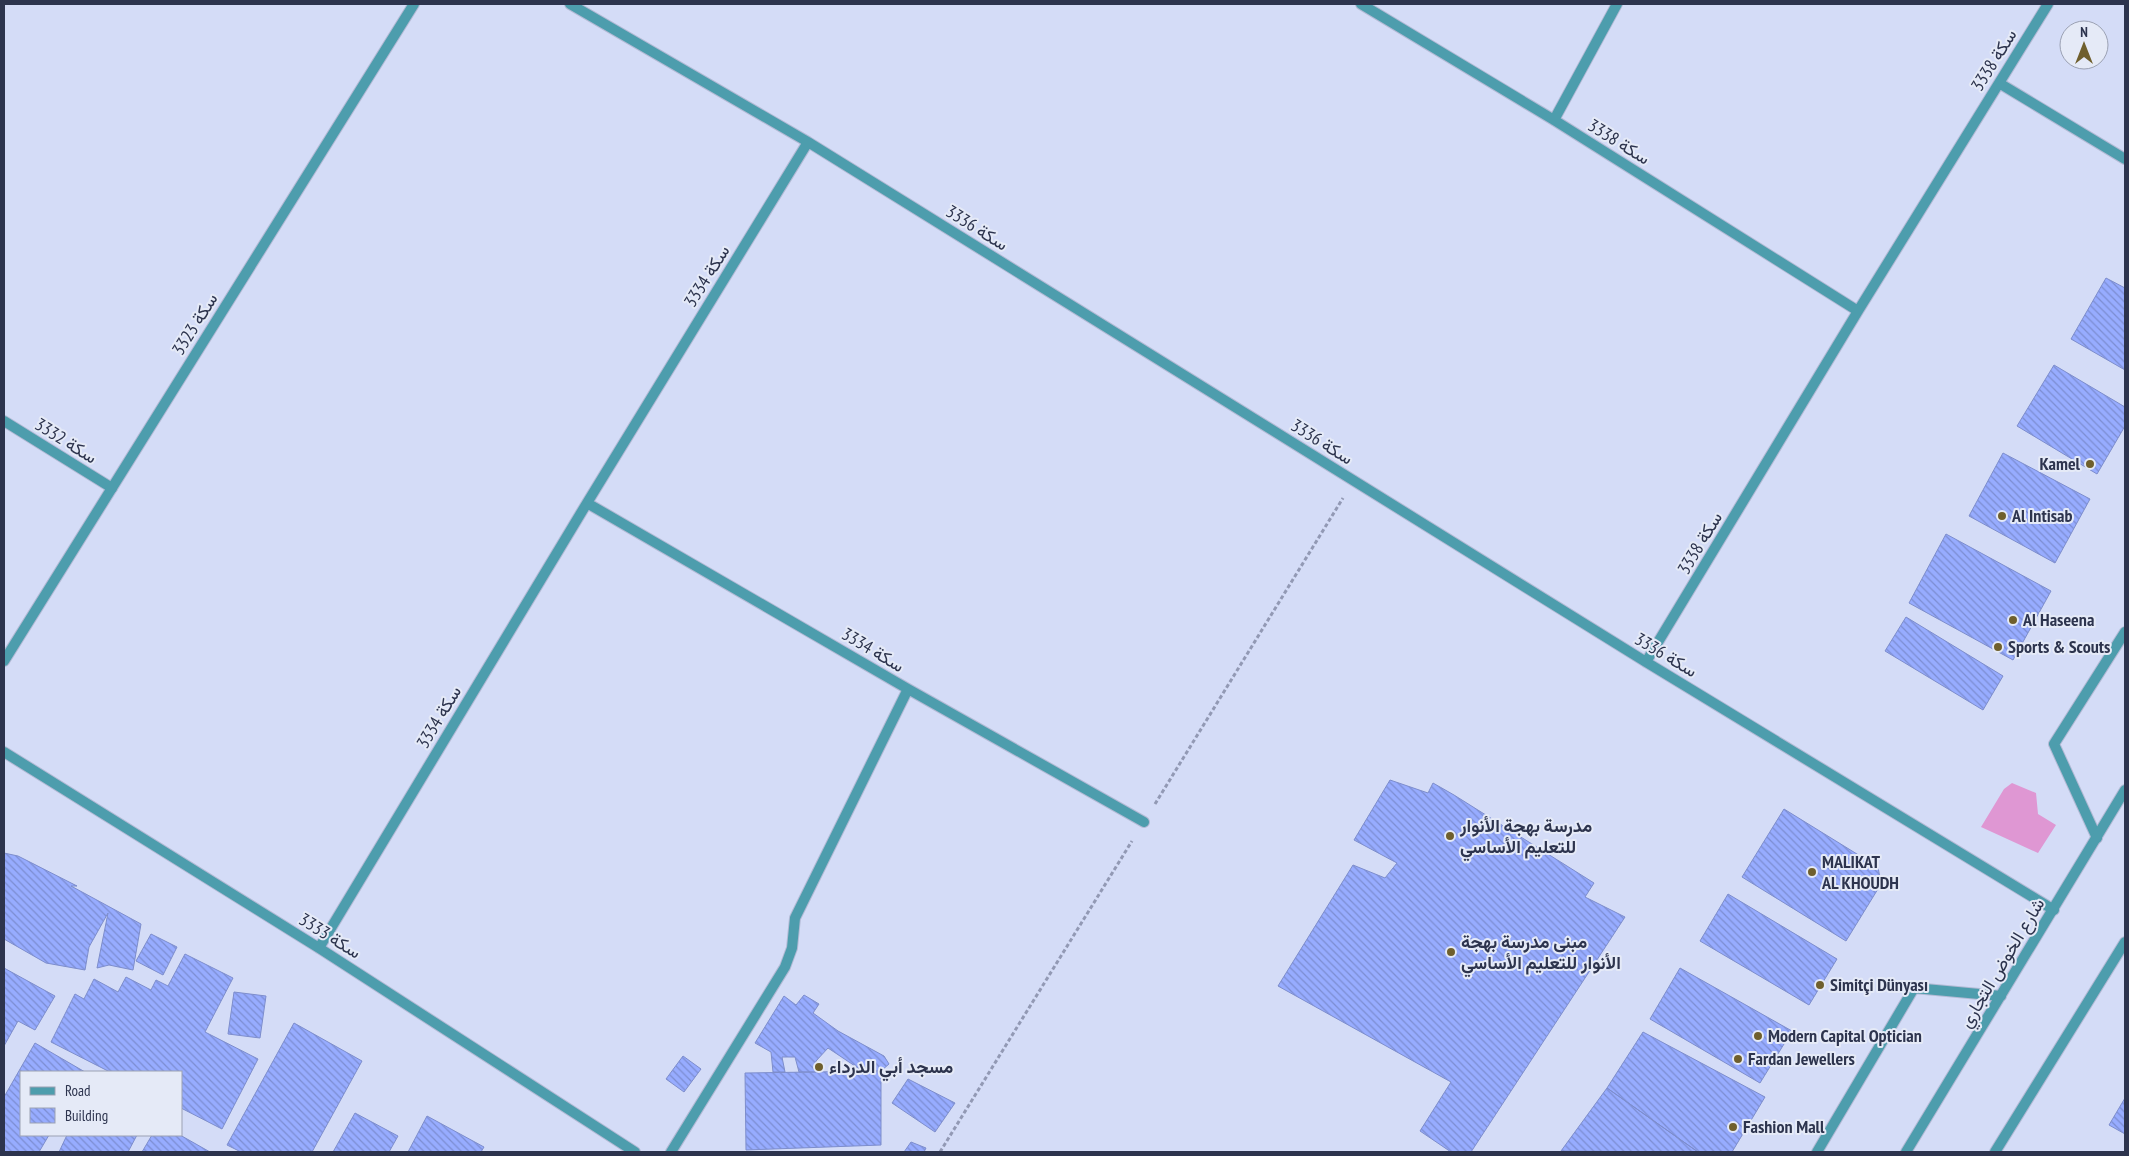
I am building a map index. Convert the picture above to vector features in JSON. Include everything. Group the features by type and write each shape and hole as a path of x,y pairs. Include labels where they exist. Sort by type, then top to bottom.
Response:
{"street":[{"name":"سكة 3323","path":"4,661 414,4"},
{"name":"سكة 3336","path":"570,4 808,142 1646,662 2054,910"},
{"name":"سكة 3338","path":"1361,4 1554,120 1858,311"},
{"path":"1554,120 1617,4"},
{"name":"سكة 3338","path":"1646,662 1858,311 2048,4"},
{"path":"1999,83 2125,159"},
{"name":"سكة 3334","path":"319,948 587,503 808,142"},
{"name":"سكة 3332","path":"4,421 112,488"},
{"name":"سكة 3334","path":"587,503 908,689 1144,822"},
{"path":"2097,838 2054,744 2125,632"},
{"path":"671,1152 784,967 792,948 795,918 908,689"},
{"name":"سكة 3333","path":"4,752 319,948 635,1152"},
{"name":"شارع الخوض التجاري","path":"1906,1152 2125,790"},
{"path":"1995,1152 2125,942"},
{"path":"1817,1152 1914,988 2001,996"}],"shaded area":[{"path":"2012,783 2036,793 2038,814 2056,825 2038,853 1981,827 2004,789"}],"building":[{"path":"2106,278 2125,288 2125,370 2071,339"},
{"path":"2054,365 2125,407 2125,426 2097,474 2017,426"},
{"path":"2003,453 2090,499 2055,563 1969,516"},
{"path":"1946,534 2051,591 2013,660 1909,603"},
{"path":"1906,617 2003,676 1983,710 1885,651"},
{"name":"مبنى مدرسة بهجة الأنوار للتعليم الأساسي","path":"1390,780 1428,793 1433,783 1454,795 1594,883 1585,897 1625,917 1471,1152 1451,1152 1420,1131 1451,1082 1278,986 1353,865 1385,878 1397,863 1354,840"},
{"name":"MALIKAT AL KHOUDH","path":"1784,809 1878,867 1881,884 1846,941 1742,877"},
{"path":"4,853 18,856 77,886 71,886 141,924 133,970 109,965 97,968 108,913 89,947 85,970 46,963 4,939"},
{"path":"1728,894 1837,959 1809,1005 1700,941"},
{"path":"151,934 177,947 163,975 136,961"},
{"path":"185,954 233,978 205,1032 258,1059 222,1129 182,1109 182,1071 108,1071 51,1042 75,994 84,999 94,979 118,992 126,977 151,990 156,980 168,986"},
{"path":"4,968 55,996 35,1030 18,1021 4,1046"},
{"path":"1680,968 1792,1031 1760,1083 1650,1019"},
{"path":"234,992 266,996 260,1038 228,1034"},
{"path":"804,995 819,1004 813,1013 838,1031 884,1056 889,1064 881,1071 868,1071 858,1068 828,1048 816,1061 816,1072 799,1072 795,1057 782,1057 785,1072 773,1072 771,1052 755,1043 784,996 796,1005"},
{"path":"294,1023 362,1061 312,1152 241,1152 227,1145"},
{"path":"1643,1032 1765,1097 1732,1152 1698,1152 1607,1088"},
{"path":"35,1043 83,1071 20,1071 20,1136 48,1136 39,1152 4,1152 4,1097"},
{"path":"683,1056 701,1069 684,1092 666,1079"},
{"path":"881,1071 881,1145 746,1150 745,1073"},
{"path":"908,1079 955,1103 935,1132 892,1103"},
{"path":"1607,1088 1698,1152 1561,1151"},
{"path":"2125,1098 2125,1134 2109,1125"},
{"path":"355,1113 398,1136 389,1152 333,1152"},
{"path":"427,1116 484,1147 481,1152 408,1152"},
{"path":"67,1136 136,1136 128,1152 59,1152"},
{"path":"151,1136 182,1136 210,1152 142,1152"},
{"path":"911,1142 926,1148 924,1152 904,1152"}],"place":[{"name":"Kamel","path":"2090,464"},
{"name":"Al Intisab","path":"2002,516"},
{"name":"Al Haseena","path":"2013,620"},
{"name":"Sports & Scouts","path":"1998,647"},
{"name":"مدرسة بهجة الأنوار للتعليم الأساسي","path":"1450,836"},
{"name":"MALIKAT AL KHOUDH","path":"1812,872"},
{"name":"مبنى مدرسة بهجة الأنوار للتعليم الأساسي","path":"1451,952"},
{"name":"Simitçi Dünyası","path":"1820,985"},
{"name":"Modern Capital Optician","path":"1758,1036"},
{"name":"Fardan Jewellers","path":"1738,1059"},
{"name":"مسجد أبي الدرداء","path":"819,1067"},
{"name":"Fashion Mall","path":"1733,1127"}]}
